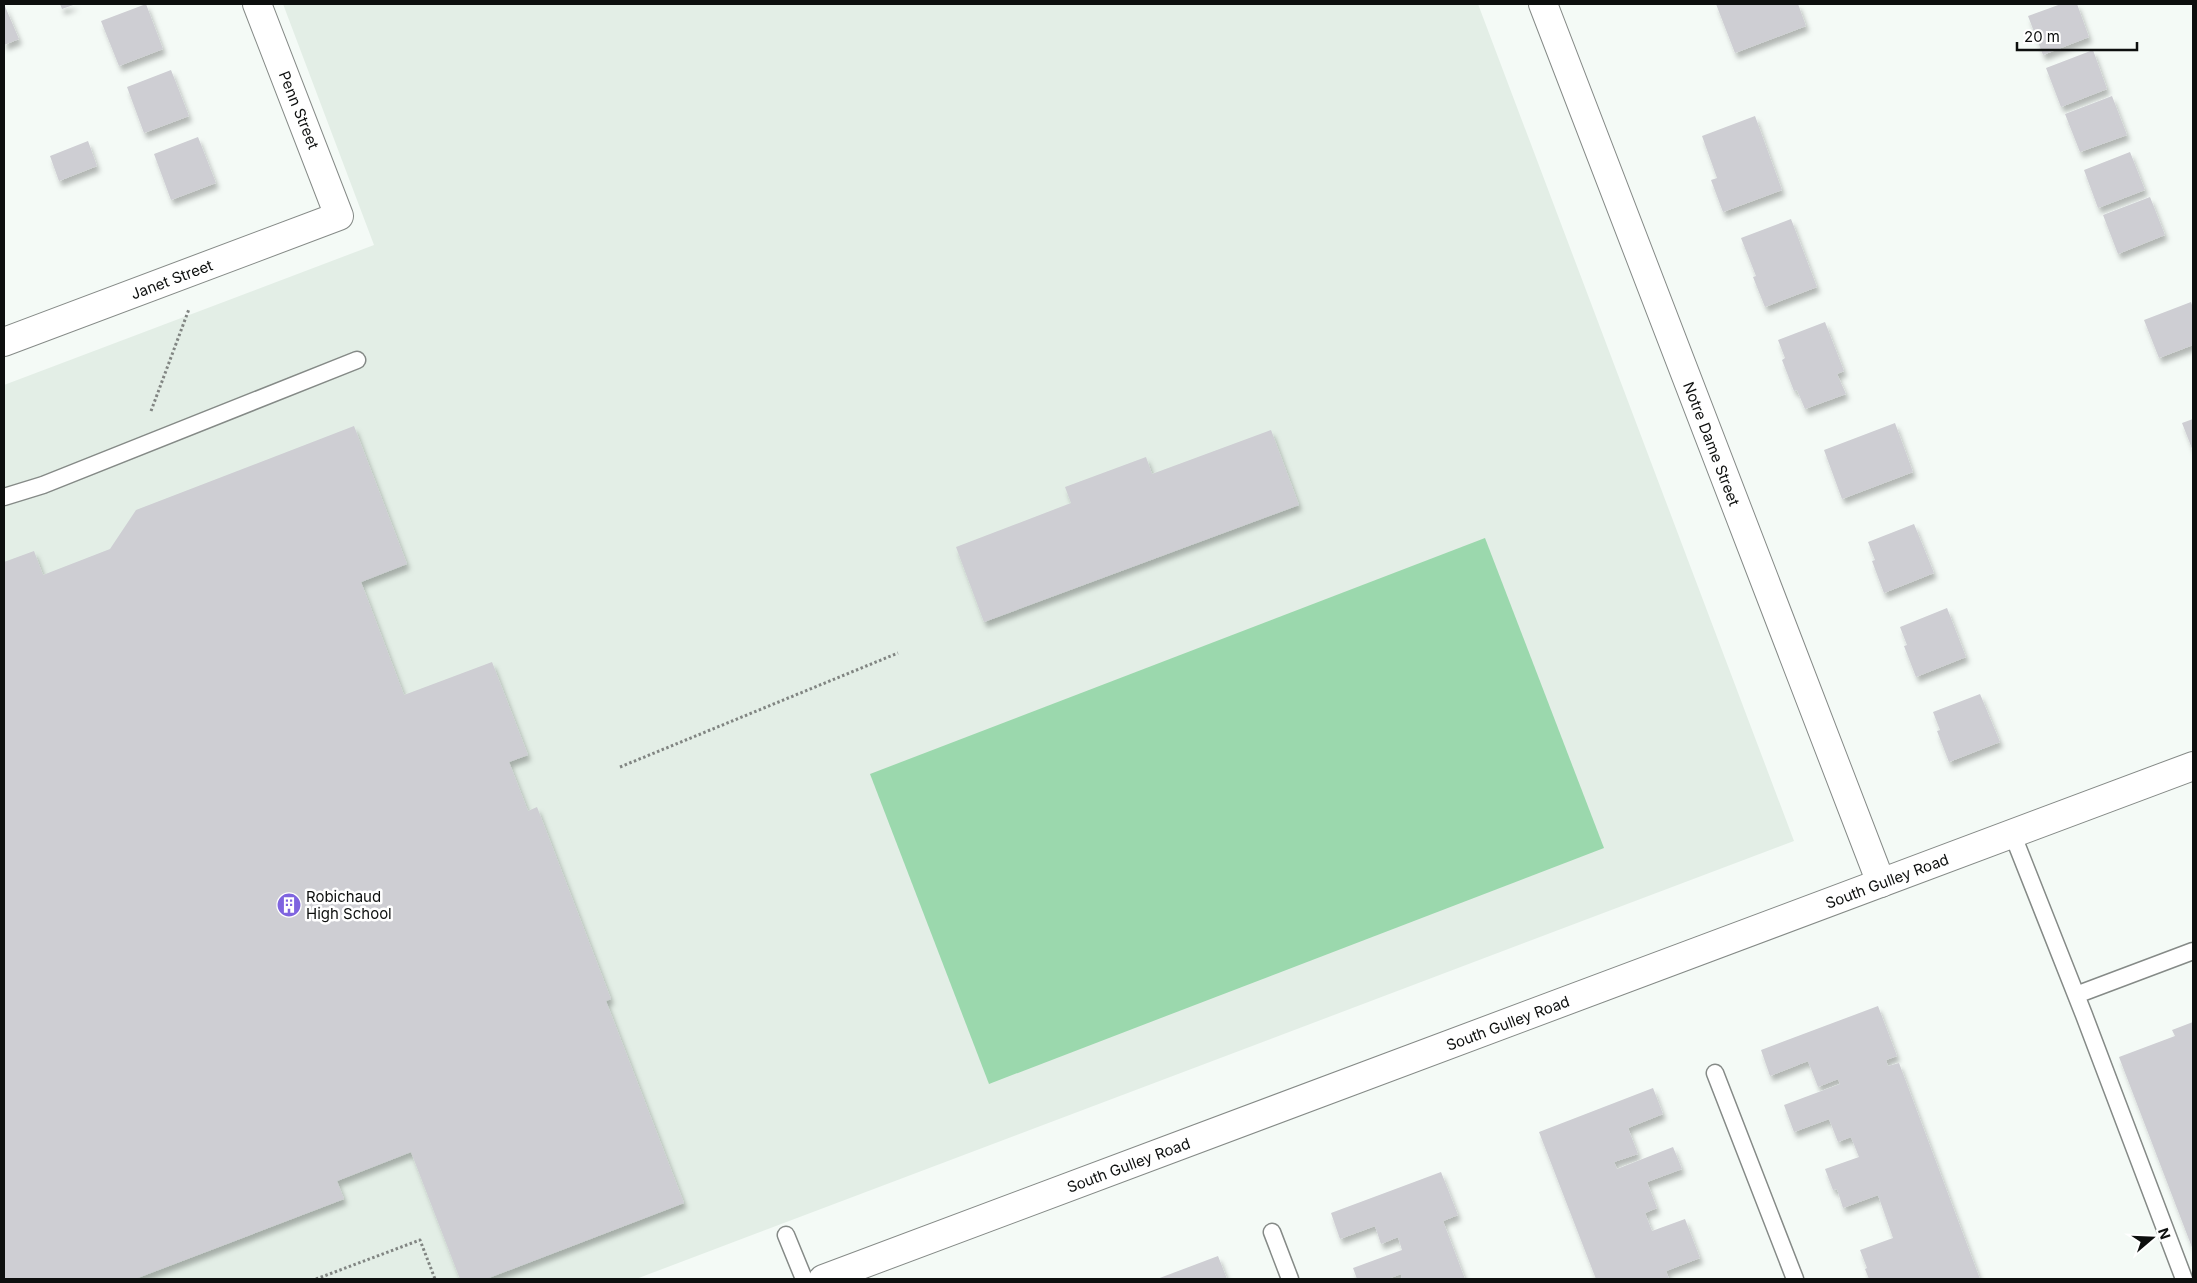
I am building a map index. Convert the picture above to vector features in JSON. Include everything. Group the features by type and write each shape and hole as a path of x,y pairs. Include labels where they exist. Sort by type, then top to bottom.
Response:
{"street":[{"name":"Penn Street","path":"257,4 339,216"},
{"name":"Notre Dame Street","path":"1543,4 1881,883"},
{"name":"Janet Street","path":"4,342 339,216"},
{"name":"South Gulley Road","path":"823,1279 2193,766"}],"lane":[{"path":"4,497 43,485 357,360"},
{"path":"2012,833 2184,1279"},
{"path":"2076,995 2193,951"},
{"path":"1715,1073 1795,1279"},
{"path":"1272,1232 1290,1279"},
{"path":"786,1235 804,1279"}],"path":[{"path":"148,418 191,302"},
{"path":"620,767 898,653"},
{"path":"316,1279 420,1240 435,1279"}],"shaded area":[{"path":"283,4 1478,4 1794,841 636,1279 4,1279 4,385 374,245"}],"green space":[{"path":"1485,538 1604,848 989,1084 870,774"}],"building":[{"path":"4,4 19,39 4,45"},
{"path":"60,4 76,4 62,9"},
{"path":"146,4 163,49 119,66 101,21"},
{"path":"1716,4 1798,4 1806,26 1735,53"},
{"path":"2061,4 2077,4 2089,37 2043,55 2028,16"},
{"path":"2093,50 2107,89 2061,107 2046,68"},
{"path":"171,70 189,116 144,133 127,87"},
{"path":"2112,96 2127,135 2080,152 2065,114"},
{"path":"1755,116 1782,190 1723,212 1711,180 1717,178 1702,136"},
{"path":"198,137 216,183 171,200 154,154"},
{"path":"88,141 97,166 59,181 50,156"},
{"path":"2130,152 2145,190 2098,208 2084,170"},
{"path":"2150,197 2165,235 2118,254 2103,215"},
{"path":"1791,219 1817,287 1765,307 1753,277 1756,276 1741,238"},
{"path":"2191,302 2193,308 2193,345 2159,358 2144,320"},
{"path":"1825,322 1844,371 1837,374 1846,394 1805,409 1797,390 1794,391 1782,360 1785,358 1778,340"},
{"path":"2193,419 2193,451 2182,423"},
{"path":"1895,423 1913,472 1842,499 1824,450"},
{"name":"Robichaud High School","path":"354,426 407,564 361,582 404,695 492,662 528,755 509,762 528,811 537,807 611,999 606,1001 684,1203 486,1279 460,1279 411,1152 337,1181 344,1199 135,1279 4,1279 4,562 34,551 43,575 110,549 136,510"},
{"path":"1271,430 1299,505 984,622 956,547 1071,503 1065,487 1146,457 1152,474"},
{"path":"1914,524 1934,573 1884,593 1872,561 1875,560 1868,542"},
{"path":"1947,608 1966,657 1916,677 1904,646 1907,645 1900,627"},
{"path":"1980,694 2000,742 1949,762 1937,731 1940,730 1933,712"},
{"path":"1878,1006 1897,1056 1886,1060 1888,1066 1899,1063 1980,1279 1869,1279 1860,1250 1893,1238 1878,1195 1843,1208 1837,1189 1833,1190 1825,1169 1859,1157 1851,1137 1838,1142 1829,1119 1794,1132 1784,1105 1840,1084 1838,1079 1818,1087 1808,1061 1770,1076 1761,1050"},
{"path":"2193,1022 2193,1250 2119,1057 2175,1036 2172,1030"},
{"path":"1653,1088 1663,1114 1628,1128 1638,1154 1614,1162 1617,1169 1673,1147 1682,1169 1647,1182 1657,1208 1645,1213 1652,1231 1685,1219 1700,1258 1666,1271 1669,1279 1596,1279 1539,1132"},
{"path":"1441,1172 1458,1215 1443,1221 1465,1279 1402,1279 1401,1274 1388,1279 1357,1279 1353,1268 1402,1250 1398,1237 1381,1244 1375,1226 1340,1239 1331,1213"},
{"path":"1218,1256 1227,1279 1157,1279"}],"place":[{"name":"Robichaud High School","path":"289,905"}]}
